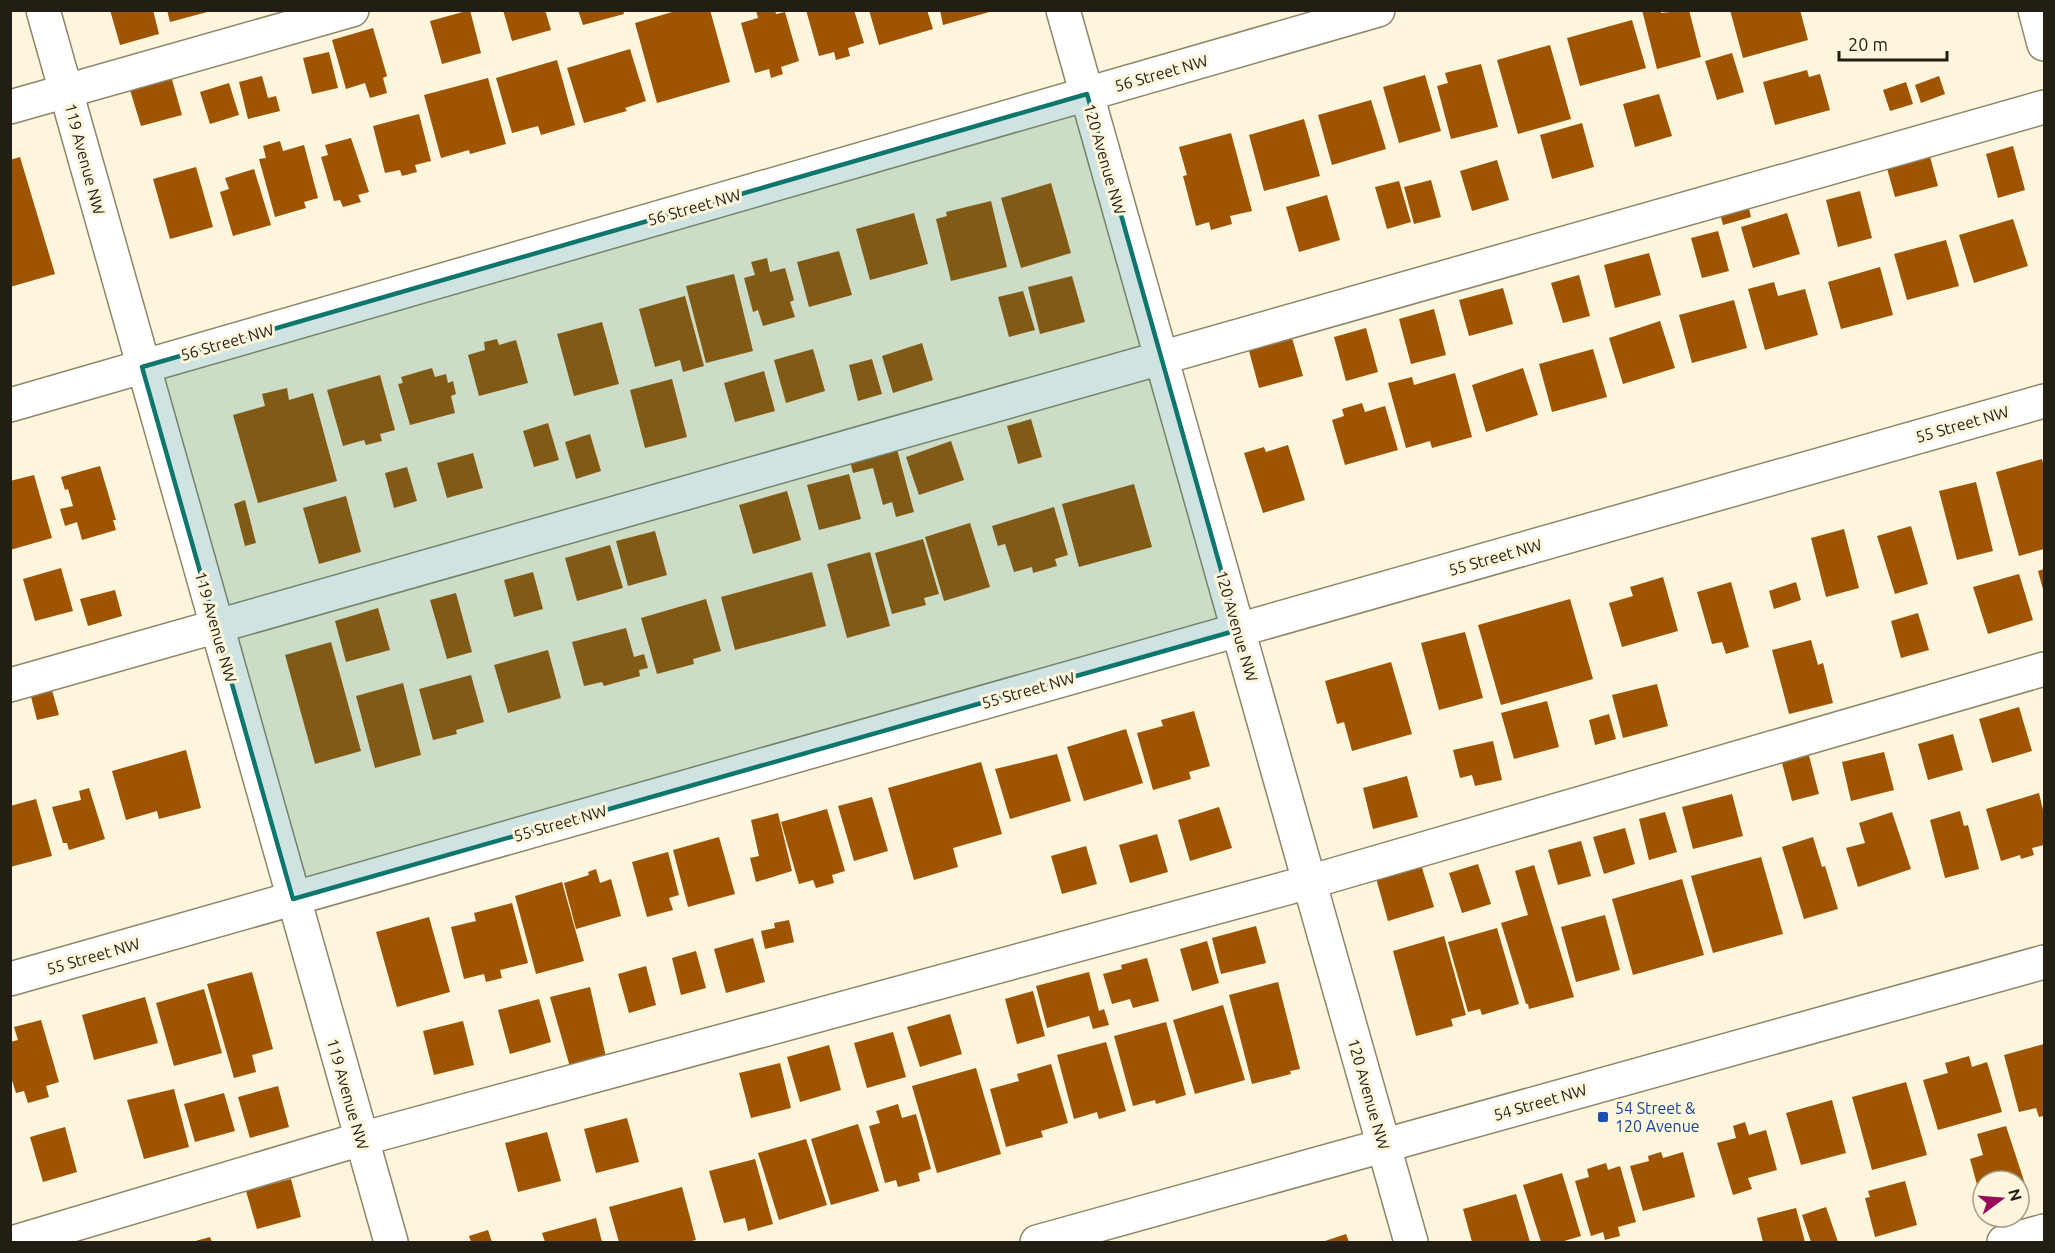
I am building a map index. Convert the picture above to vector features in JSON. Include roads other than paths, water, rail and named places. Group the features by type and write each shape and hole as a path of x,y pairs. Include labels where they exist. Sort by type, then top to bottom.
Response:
{"street":[{"name":"119 Avenue NW","path":"43,10 391,1242"},
{"path":"10,107 352,10"},
{"name":"120 Avenue NW","path":"1063,10 1411,1242"},
{"name":"56 Street NW","path":"10,405 1378,10"},
{"path":"2035,10 2044,44"},
{"path":"10,685 216,629 2044,107"},
{"name":"55 Street NW","path":"10,979 2044,401"},
{"path":"15,1242 361,1139 1309,882 2044,669"},
{"name":"54 Street NW","path":"1036,1242 2044,962"},
{"path":"2004,1242 2044,1231"}],"place":[{"name":"54 Street & 120 Avenue","path":"1603,1117"}]}
